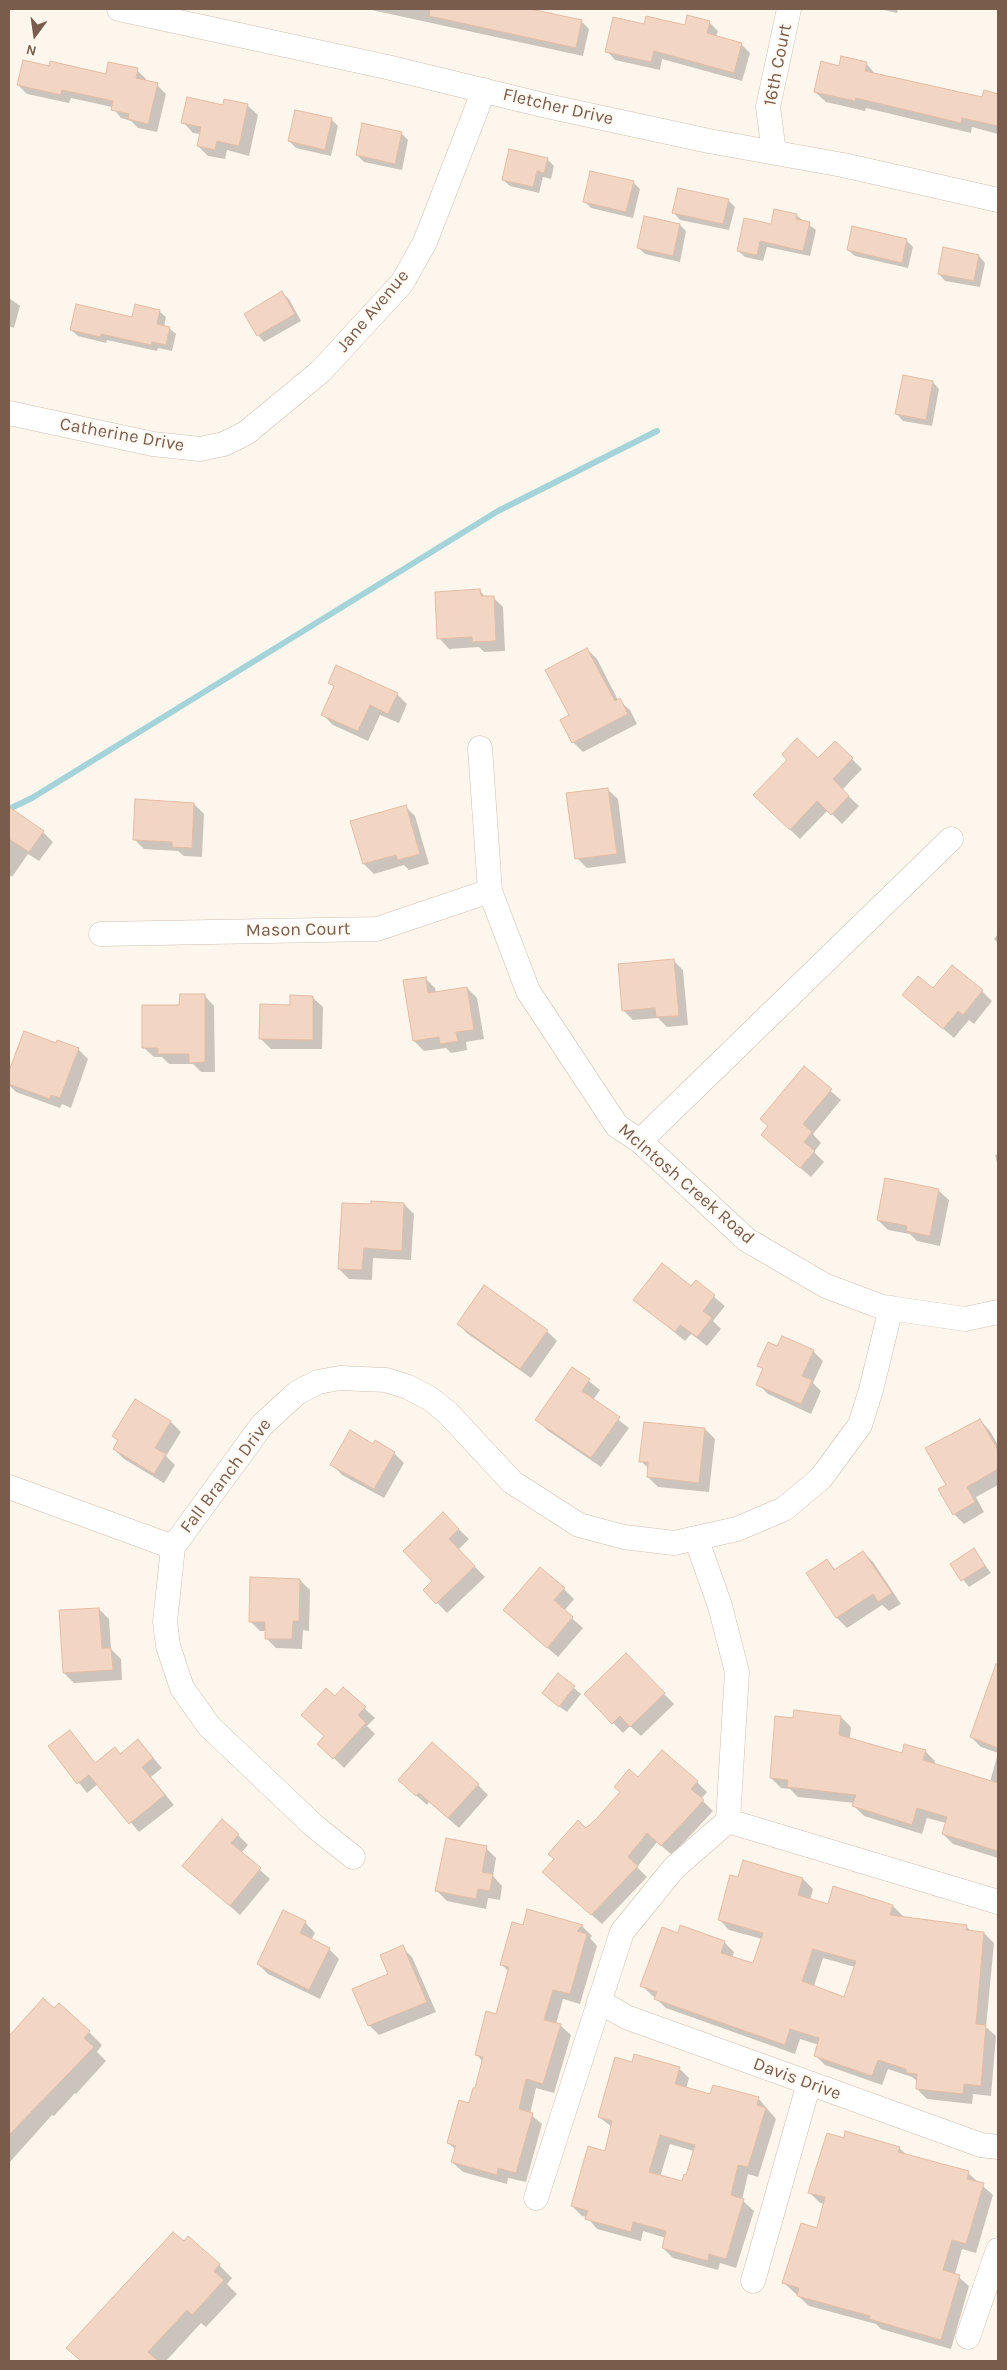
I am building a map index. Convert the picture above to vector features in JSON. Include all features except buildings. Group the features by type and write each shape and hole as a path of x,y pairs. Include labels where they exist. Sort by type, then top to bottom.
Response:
{"street":[{"name":"Fletcher Drive","path":"119,9 484,90 546,106 998,200"},
{"name":"16th Court","path":"774,152 768,107 789,9"},
{"name":"Jane Avenue","path":"235,439 246,433 321,371 402,284 425,242 484,90"},
{"name":"Catherine Drive","path":"9,413 153,444 200,449 224,444 235,439"},
{"name":"McIntosh Creek Road","path":"480,748 490,891 528,991 617,1126 640,1141 747,1240 826,1286 891,1308 966,1319 998,1312"},
{"path":"640,1141 951,839"},
{"name":"Mason Court","path":"101,934 377,929 490,891"},
{"name":"Fall Branch Drive","path":"353,1857 313,1825 209,1726 182,1688 168,1646 165,1622 173,1547 262,1425 297,1393 318,1382 340,1378 386,1380 408,1387 429,1398 447,1412 512,1482 580,1525 624,1537 674,1543 737,1530 784,1509 821,1478 860,1425 891,1308"},
{"path":"9,1487 173,1547"},
{"path":"536,2198 622,1932 674,1868 728,1821 737,1672 720,1606 696,1538"},
{"path":"728,1821 998,1902"},
{"name":"Davis Drive","path":"600,2001 626,2017 981,2146 998,2147"},
{"path":"753,2281 810,2083"},
{"path":"968,2337 998,2250"}],"waterway":[{"path":"9,809 32,798 498,511 657,431"}]}
